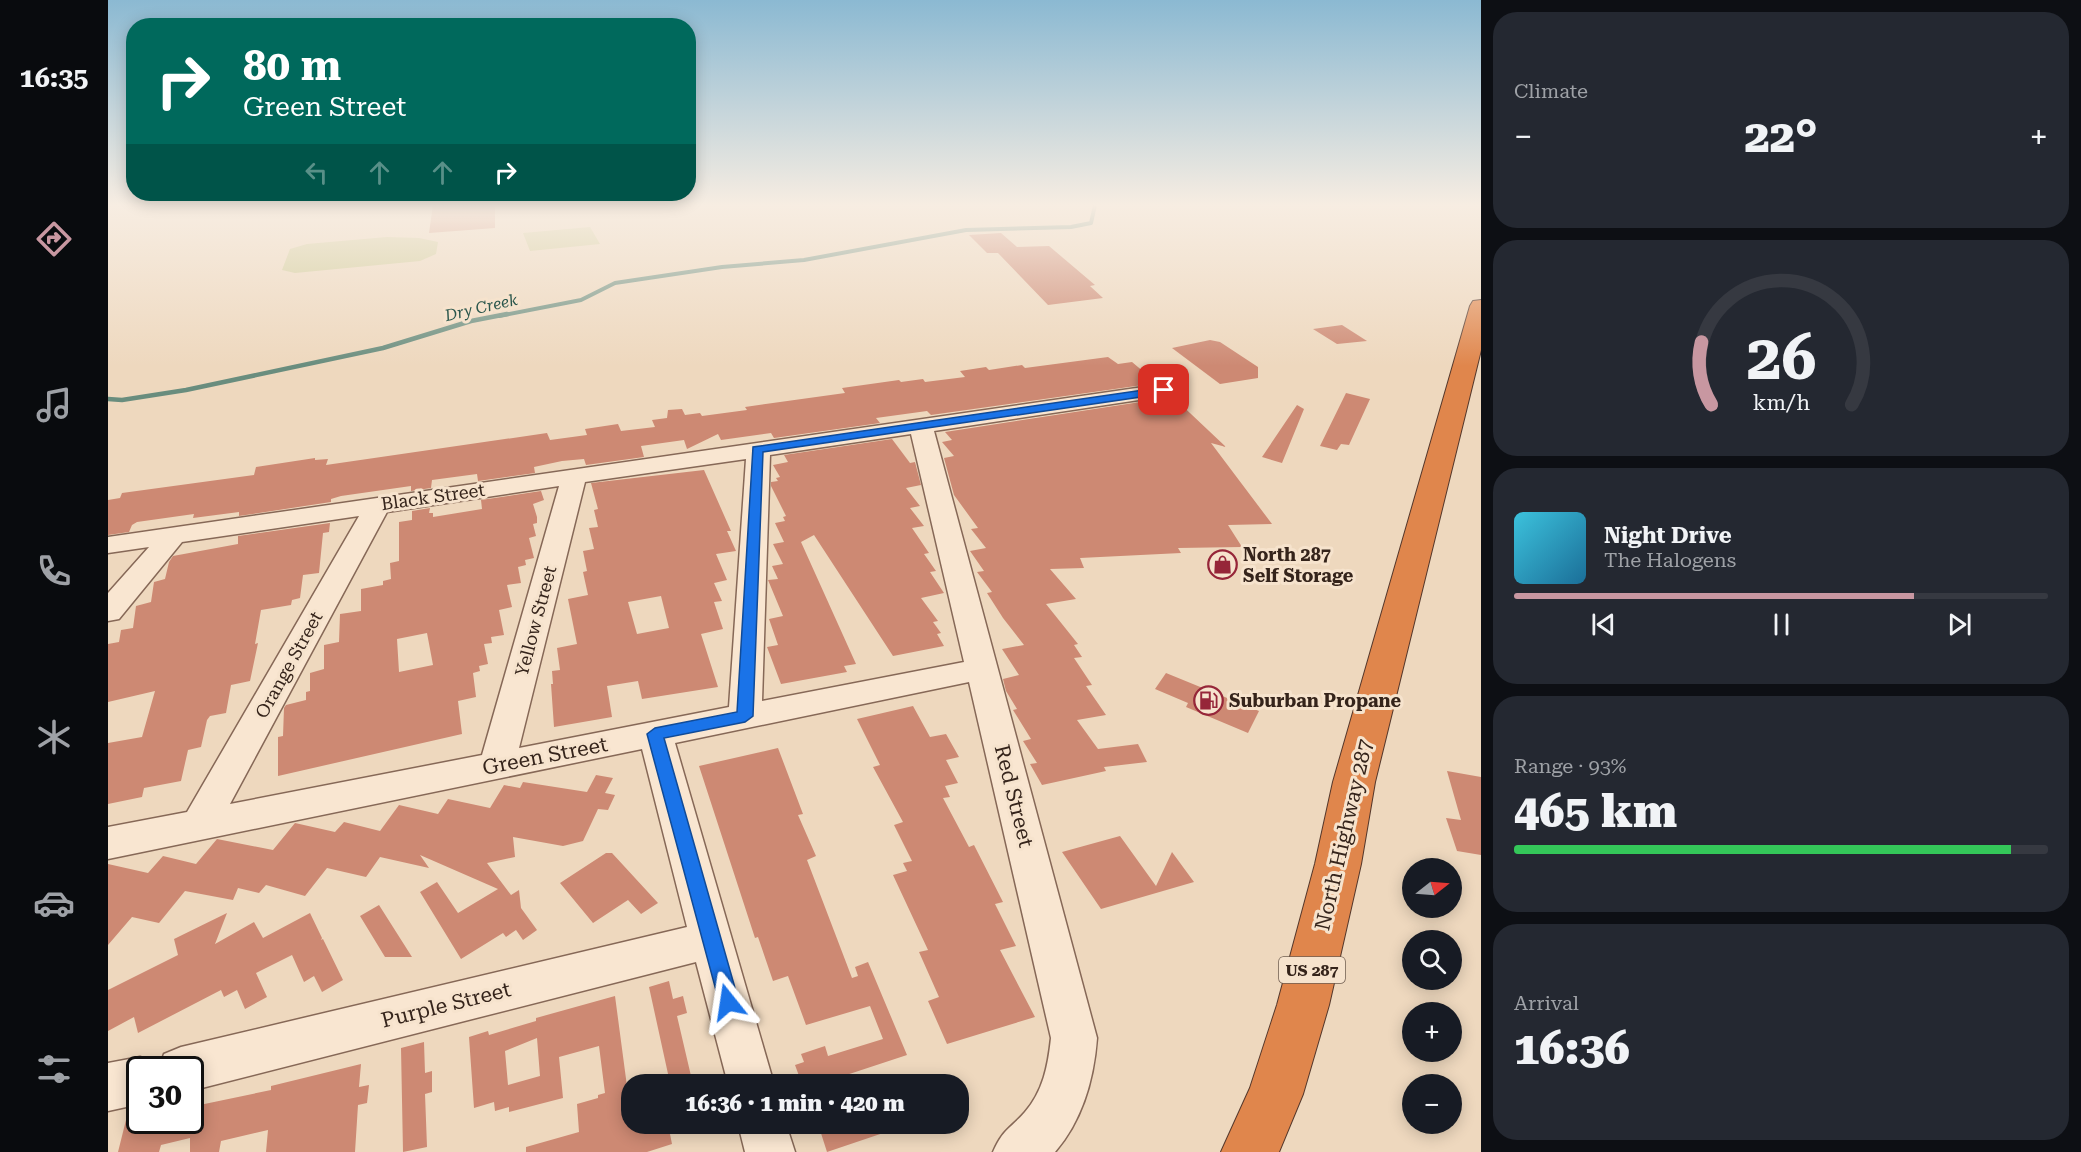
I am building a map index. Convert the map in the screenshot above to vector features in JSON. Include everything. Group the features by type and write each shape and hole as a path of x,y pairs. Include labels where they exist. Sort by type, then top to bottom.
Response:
{"highway":[{"name":"North Highway 287","path":"1250,1152 1275,1094 1304,1005 1338,864 1354,782 1481,306"}],"street":[{"name":"Black Street","path":"108,545 1164,390"},
{"name":"Red Street","path":"921,426 1074,1038 1072,1068 1062,1100 1046,1127 1018,1152"},
{"path":"745,716 758,450"},
{"name":"Yellow Street","path":"497,765 574,477"},
{"name":"Orange Street","path":"200,825 378,505"},
{"path":"108,612 174,535"},
{"name":"Green Street","path":"108,843 982,669"},
{"path":"655,734 748,1074"},
{"name":"Purple Street","path":"204,1064 711,940"},
{"path":"108,1088 126,1084"},
{"path":"765,1134 770,1152"}],"shaded area":[{"path":"286,259 425,259 295,273 282,270"}],"building":[{"path":"1004,259 1064,259 1095,285 1090,286 1103,298 1048,305"},
{"path":"1342,325 1367,341 1337,344 1313,329"},
{"path":"1210,340 1220,342 1258,367 1258,378 1220,384 1172,348"},
{"path":"1108,357 1118,364 1132,362 1157,383 931,415 927,411 876,418 880,423 774,438 771,433 721,440 718,434 687,449 684,440 641,446 644,457 586,465 584,459 562,461 534,467 535,473 478,481 477,474 432,480 431,488 411,491 411,486 341,496 331,499 331,502 239,516 239,512 193,518 194,514 137,522 132,525 129,532 108,535 108,500 120,498 122,493 254,475 256,467 315,458 315,460 328,459 326,465 547,433 550,440 587,435 585,429 618,424 621,431 655,427 652,420 667,418 668,410 682,409 685,415 700,413 702,416 747,410 745,407 845,393 842,388 899,380 901,382 923,379 925,382 965,377 960,371 986,367 989,370 1022,365 1025,368"},
{"path":"1346,393 1370,399 1349,445 1341,444 1337,450 1320,446"},
{"path":"1173,397 1226,447 1211,443 1272,524 1228,525 1242,547 1178,548 1181,553 1080,558 1084,568 1050,569 1076,599 1046,604 1078,644 1074,645 1082,657 1074,658 1092,685 1086,686 1106,715 1077,720 1098,749 1138,744 1147,762 1104,767 1106,771 1042,785 1030,764 1037,763 1023,741 1031,739 1013,710 1017,709 1006,691 1003,679 1019,675 1002,649 1024,645 1003,618 987,593 992,592 977,572 984,571 970,551 986,548 971,529 978,528 954,495 944,458 954,456 942,442 952,440 945,432"},
{"path":"1297,405 1304,409 1282,463 1262,457"},
{"path":"892,439 910,463 915,462 921,485 906,488 920,506 910,508 924,526 912,528 929,553 924,554 936,571 930,572 944,593 921,598 938,621 933,622 941,633 937,634 944,646 893,656 814,535 801,542 856,664 844,666 847,672 781,684 767,647 778,645 769,619 783,616 768,580 778,579 772,566 783,564 773,544 784,542 775,523 785,521 783,517 786,516 771,486 771,482 778,481 776,478 780,477 773,465 788,462 784,455"},
{"path":"704,470 731,531 727,531 736,551 716,554 727,580 714,583 722,601 714,602 723,629 701,634 718,687 642,699 638,681 607,686 612,717 554,727 551,684 553,684 552,671 560,670 557,648 577,644 568,599 588,595 583,572 587,571 583,551 594,549 589,528 598,527 594,510 598,509 591,483","holes":["661,596 669,628 637,634 628,602"]},
{"path":"541,491 544,500 533,504 537,517 537,523 533,524 536,536 529,538 534,558 525,560 526,565 518,567 521,583 507,585 512,607 499,610 504,635 491,637 492,643 484,644 488,664 479,666 480,671 473,673 476,697 458,701 462,734 278,776 278,737 283,736 284,708 286,705 306,700 306,692 310,691 310,673 324,669 324,645 339,642 340,614 361,611 361,589 383,585 383,581 391,579 390,563 399,561 399,522 412,520 412,511 430,508 429,513 433,513 433,517 482,509 481,500","holes":["427,633 433,665 399,672 397,639"]},
{"path":"330,523 329,532 323,533 319,573 303,575 300,598 292,600 291,605 261,610 255,644 258,643 250,681 231,685 226,713 210,716 207,720 201,747 188,750 181,781 144,788 142,797 108,804 108,743 142,737 155,691 108,702 108,644 119,642 121,630 133,628 136,606 151,602 154,582 165,579 169,562 173,556 238,544 238,536"},
{"name":"Suburban Propane","path":"1166,673 1259,711 1248,733 1186,707 1188,703 1155,689"},
{"path":"913,706 930,737 946,734 959,757 946,760 958,783 945,786 950,797 943,798 969,847 974,845 1003,902 995,904 1016,946 1000,950 1035,1017 947,1044 928,1001 939,997 919,952 928,950 893,875 907,871 903,863 912,861 894,825 903,822 873,767 880,765 857,719"},
{"path":"778,748 803,814 798,815 816,856 807,860 852,978 858,976 855,967 868,962 907,1055 849,1074 798,1074 795,1065 804,1062 801,1054 825,1046 828,1056 883,1039 870,1006 806,1025 788,976 773,981 758,937 755,938 699,766"},
{"path":"1447,771 1481,777 1481,855 1457,851 1446,818 1461,820"},
{"path":"596,775 613,778 605,793 615,795 608,810 598,809 583,841 563,846 513,837 515,857 487,863 511,895 519,890 521,908 537,930 523,940 516,930 506,937 503,933 461,959 420,892 437,882 458,913 498,889 420,855 429,868 380,857 366,877 327,868 305,896 266,885 259,893 238,888 233,900 185,891 159,923 132,917 108,945 108,864 148,873 163,856 196,864 217,839 273,850 295,823 335,832 344,822 380,831 399,805 438,814 448,799 490,808 504,785 520,788 523,782 587,792"},
{"path":"1120,836 1156,886 1172,852 1194,882 1101,909 1062,852"},
{"path":"606,853 612,853 658,903 641,914 628,900 593,923 560,883"},
{"path":"379,905 412,957 385,957 360,916"},
{"path":"227,913 215,944 254,922 263,938 310,913 321,940 323,939 343,980 322,992 314,976 304,982 292,955 256,973 267,997 245,1009 237,990 224,997 221,990 138,1033 134,1017 108,1031 108,990 178,955 174,939"},
{"path":"669,981 673,999 683,996 687,1013 677,1016 691,1074 668,1074 649,987"},
{"path":"615,996 625,1074 621,1074 621,1134 670,1134 672,1144 647,1152 526,1152 526,1147 579,1132 577,1104 598,1098 598,1095 605,1093 599,1046 559,1057 563,1098 509,1112 509,1107 495,1111 494,1102 474,1108 469,1037 488,1031 489,1035 536,1021 536,1018","holes":["537,1038 540,1076 508,1085 505,1051"]},
{"path":"424,1042 425,1073 432,1071 432,1092 425,1094 427,1147 403,1152 401,1048"},
{"path":"361,1064 359,1087 369,1085 367,1103 358,1105 355,1152 266,1152 268,1130 221,1141 219,1152 190,1152 190,1138 161,1145 159,1152 118,1152 126,1120 126,1134 204,1134 204,1104 271,1090 271,1086"},
{"path":"821,1134 880,1134 827,1152"}],"waterway":[{"name":"Dry Creek","path":"499,316 581,300 615,283 722,267 811,259"},
{"name":"Dry Creek","path":"108,399 122,400 186,390 383,348 471,321 507,314"}],"place":[{"name":"North 287 Self Storage","path":"1222,565"},
{"name":"Suburban Propane","path":"1208,701"}],"route":[{"path":"728,1002 655,734 745,716 758,450 1164,390"}]}
